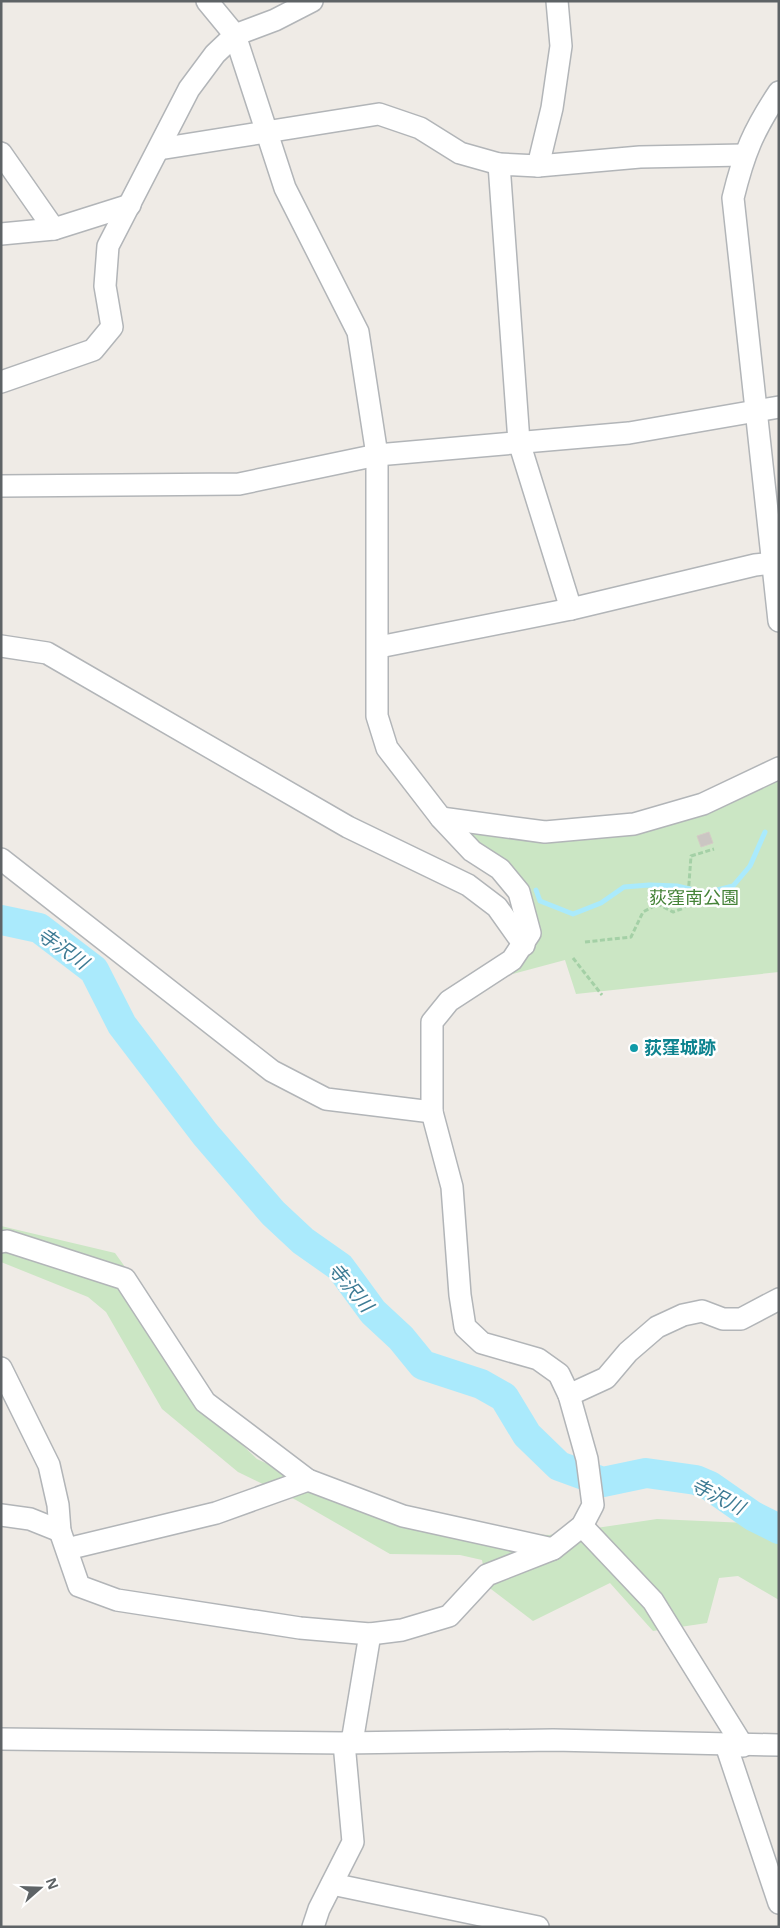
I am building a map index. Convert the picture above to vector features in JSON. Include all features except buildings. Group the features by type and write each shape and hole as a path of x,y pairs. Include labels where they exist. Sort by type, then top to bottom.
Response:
{"street":[{"path":"1,1368 49,1465 64,1540 79,1586 117,1600 300,1628 370,1634 402,1630 449,1616 488,1575 554,1549 582,1526 593,1505 587,1459 569,1395 559,1374 538,1359 482,1343 465,1327 460,1294 452,1187 432,1112 432,1022 449,1001 512,960 524,945 530,933 519,892 500,869 472,851 441,818 387,748 377,716 379,647 377,455 358,332 285,188 235,35 207,1"},
{"path":"1,382 93,350 112,327 105,286 108,246 189,89 214,54 235,35 275,20 312,1"},
{"path":"538,166 552,108 561,46 557,1"},
{"path":"779,92 759,122 744,155 733,198 779,621"},
{"path":"159,148 378,114 420,128 460,154 499,164 538,166 640,157 744,155"},
{"path":"1,153 54,228"},
{"path":"499,164 519,442 571,609"},
{"path":"1,234 54,228 130,205"},
{"path":"1,486 239,484 377,455 629,433 779,407"},
{"path":"379,647 571,609 756,565 773,563"},
{"path":"1,646 47,654 348,827 468,885 496,907 524,945"},
{"path":"441,818 545,832 634,824 703,804 779,768"},
{"path":"1,859 272,1071 326,1099 432,1112"},
{"path":"1,1242 7,1241 125,1279 204,1402 308,1480 403,1516 554,1549"},
{"path":"569,1395 606,1378 628,1352 657,1327 683,1315 702,1312 723,1319 742,1319 779,1299"},
{"path":"1,1515 30,1519 64,1540 216,1513 308,1480"},
{"path":"582,1526 653,1601 735,1745 779,1903"},
{"path":"313,1927 318,1909 353,1842 348,1742 370,1634"},
{"path":"1,1739 348,1742 553,1740 779,1745"},
{"path":"332,1884 538,1927"}],"path":[{"path":"585,942 631,936 643,912 658,904 673,912 684,908 688,897 691,856 714,849"},
{"path":"572,958 602,994"}],"green space":[{"name":"荻窪南公園","path":"779,772 779,972 576,994 565,960 487,981 514,963 523,884 474,847 463,825 640,829"},
{"path":"1,1226 115,1253 178,1341 188,1393 257,1459 404,1528 549,1535 657,1519 747,1523 779,1532 779,1600 738,1576 719,1578 707,1623 653,1631 610,1583 533,1621 487,1586 482,1560 460,1555 390,1554 296,1500 238,1472 162,1409 106,1312 88,1297 1,1262"}],"waterway":[{"path":"536,890 540,901 573,914 601,903 624,887 649,885 677,886 706,893 733,886 750,866 765,832"},
{"name":"寺沢川","path":"1,920 39,928 94,970 122,1025 205,1134 273,1213 303,1241 340,1267 373,1312 401,1338 423,1365 481,1384 504,1397 527,1435 559,1466 603,1482 646,1473 696,1480 710,1486 753,1516 779,1529"}],"place":[{"name":"荻窪城跡","path":"634,1048"}]}
